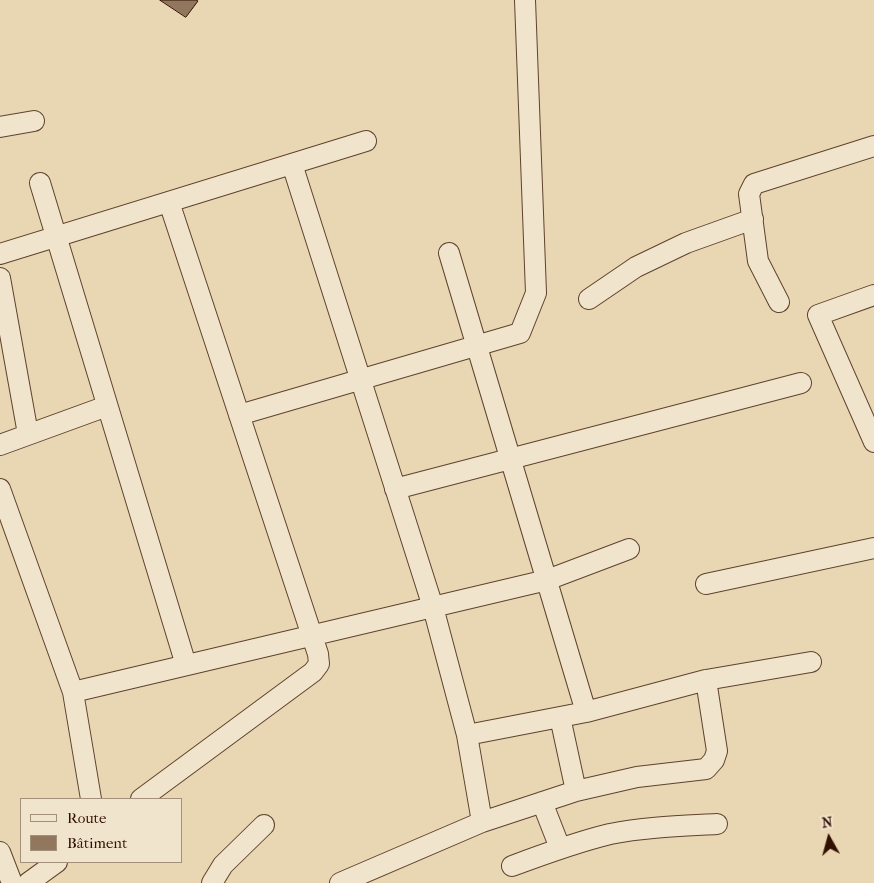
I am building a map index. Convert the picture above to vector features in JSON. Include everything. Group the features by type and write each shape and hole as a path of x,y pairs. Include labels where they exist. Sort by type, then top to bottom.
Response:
{"street":[{"path":"239,415 520,333 536,293 525,0"},
{"path":"0,127 34,121"},
{"path":"0,254 366,141"},
{"path":"779,302 758,261 750,194 754,184 874,146"},
{"path":"292,164 433,607 467,735 482,822"},
{"path":"40,183 186,665"},
{"path":"142,798 313,672 319,664 312,635 169,202"},
{"path":"589,300 636,268 686,244 752,219"},
{"path":"449,252 586,712"},
{"path":"0,278 28,434"},
{"path":"874,295 818,315 874,442"},
{"path":"395,489 801,383"},
{"path":"0,445 107,406"},
{"path":"0,488 72,692 92,798"},
{"path":"706,584 874,548"},
{"path":"72,692 547,580 628,549"},
{"path":"467,735 586,712 706,680 811,662"},
{"path":"340,883 482,822 576,791 637,777 706,769 714,760 717,751 706,680"},
{"path":"560,717 576,791"},
{"path":"542,802 560,848"},
{"path":"512,866 560,848 611,834 660,827 717,824"},
{"path":"212,883 223,865 264,825"},
{"path":"0,852 12,883"},
{"path":"28,883 56,863"}],"building":[{"path":"160,0 196,0 198,1 186,17"}]}
